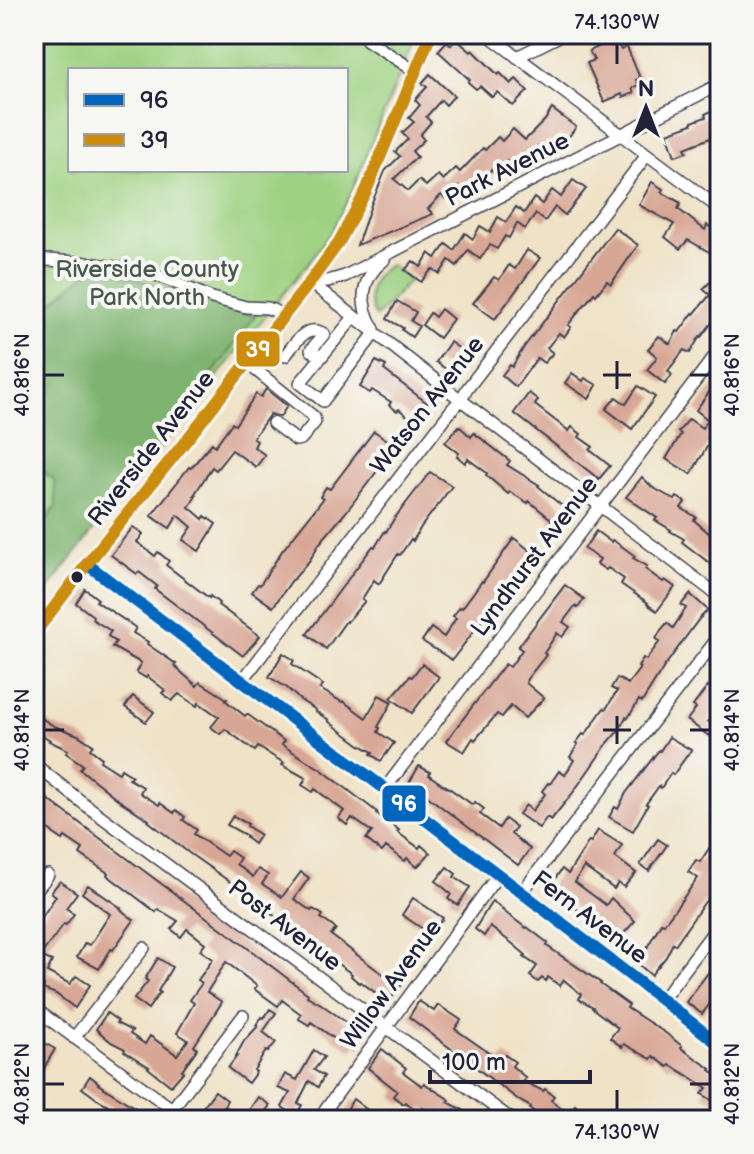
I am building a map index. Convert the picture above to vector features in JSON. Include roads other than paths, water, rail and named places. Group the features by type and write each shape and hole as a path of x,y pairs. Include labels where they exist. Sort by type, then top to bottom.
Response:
{"main road":[{"name":"Riverside Avenue","path":"34,634 339,242 368,187 431,34"}],"street":[{"path":"487,34 720,209"},
{"path":"517,57 563,34"},
{"path":"367,40 415,71"},
{"name":"Park Avenue","path":"310,282 345,276 720,84"},
{"name":"Watson Avenue","path":"242,681 647,155"},
{"path":"377,334 364,306 364,289 378,264 399,249"},
{"path":"34,262 89,263 151,273 212,298 246,307 268,308 284,315"},
{"path":"310,282 720,597"},
{"path":"354,317 300,383 323,401 377,334"},
{"path":"285,356 299,337 319,330 324,334 311,350 320,357"},
{"name":"Lyndhurst Avenue","path":"384,790 720,349"},
{"path":"247,363 314,417 315,422 301,439 296,440 273,423"},
{"name":"Fern Avenue","path":"87,564 720,1045"},
{"path":"522,892 720,635"},
{"name":"Post Avenue","path":"34,764 512,1120"},
{"path":"34,893 48,875"},
{"name":"Willow Avenue","path":"318,1120 498,875"},
{"path":"662,1000 720,923"},
{"path":"74,1038 144,948"},
{"path":"34,1008 187,1120"},
{"path":"172,1109 243,1016"}],"park label":[{"name":"Riverside County Park North","path":"147,283"}]}
